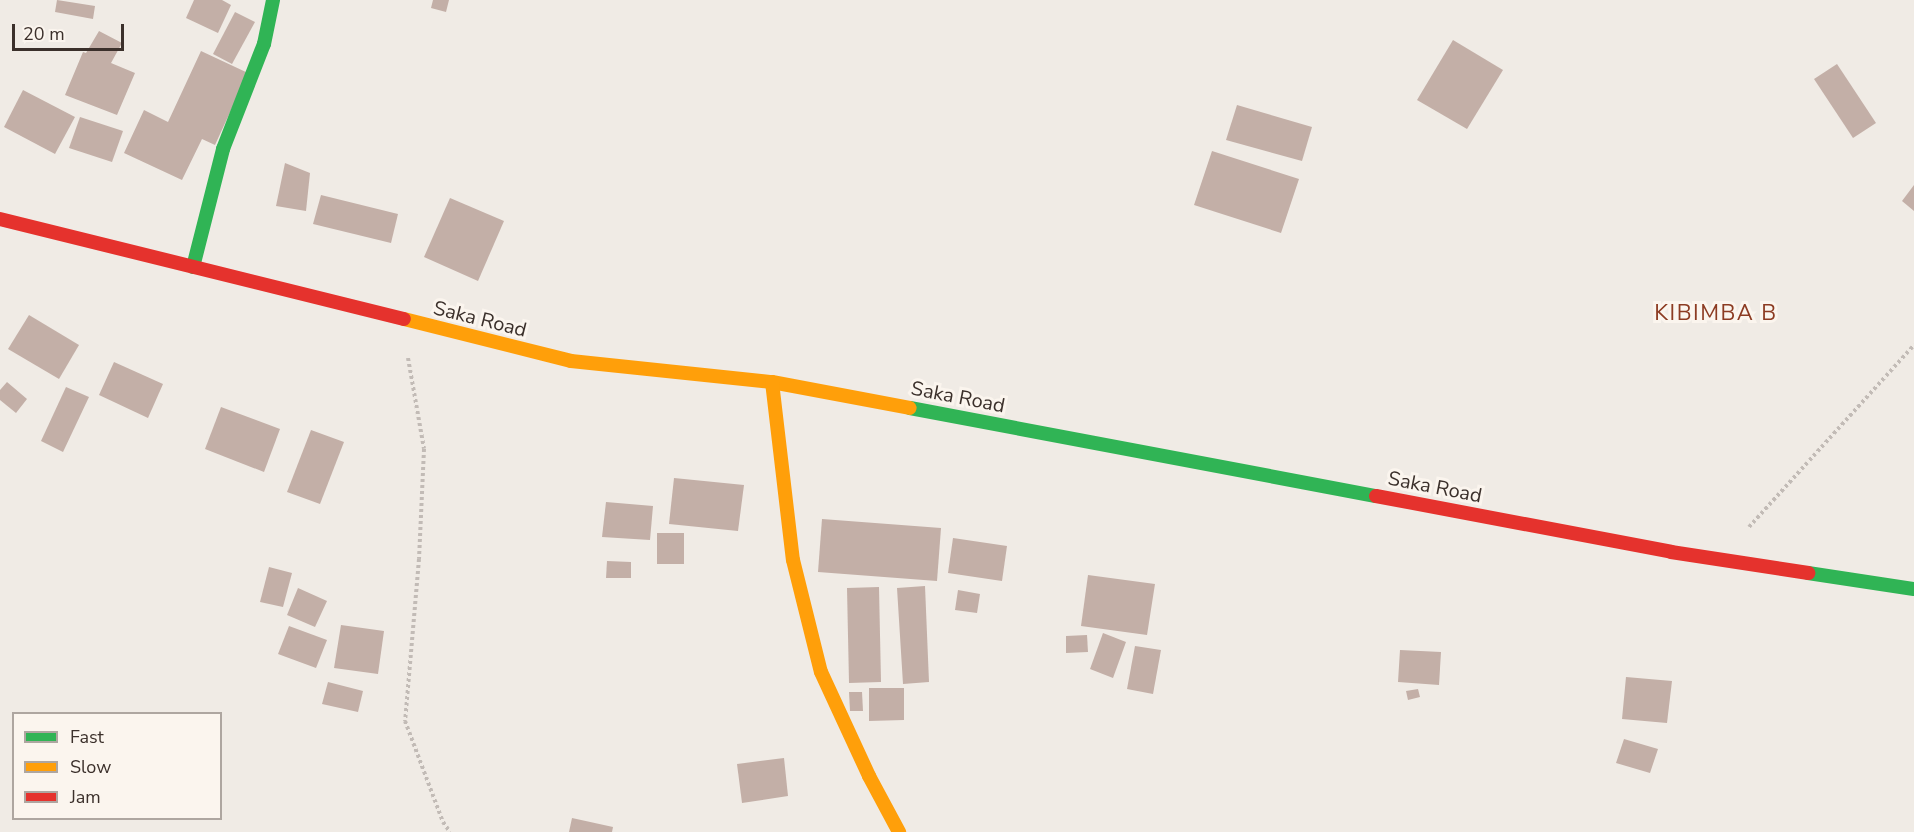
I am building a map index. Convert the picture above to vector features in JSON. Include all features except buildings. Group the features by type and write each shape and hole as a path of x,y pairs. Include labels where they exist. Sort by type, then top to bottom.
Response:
{"main road":[{"path":"194,267 223,149 264,44 273,0"},
{"name":"Saka Road","path":"0,219 571,361 772,382 1720,559 1914,589"},
{"path":"772,382 792,560 820,672 899,832"}],"path":[{"path":"402,319 424,449 419,559 405,721 443,822 450,832"},
{"path":"1720,559 1914,345"}],"traffic: fast":[{"path":"193,267 223,149 264,44 273,0"},
{"path":"910,408 1376,496"},
{"path":"1808,573 1914,589"}],"traffic: slow":[{"path":"404,319 571,361 772,382 910,408"},
{"path":"772,382 793,560 821,672 869,776 899,832"}],"traffic: jam":[{"path":"0,219 404,319"},
{"path":"1376,496 1671,552 1808,573"}],"district":[{"name":"KIBIMBA B","path":"1716,314"}]}
